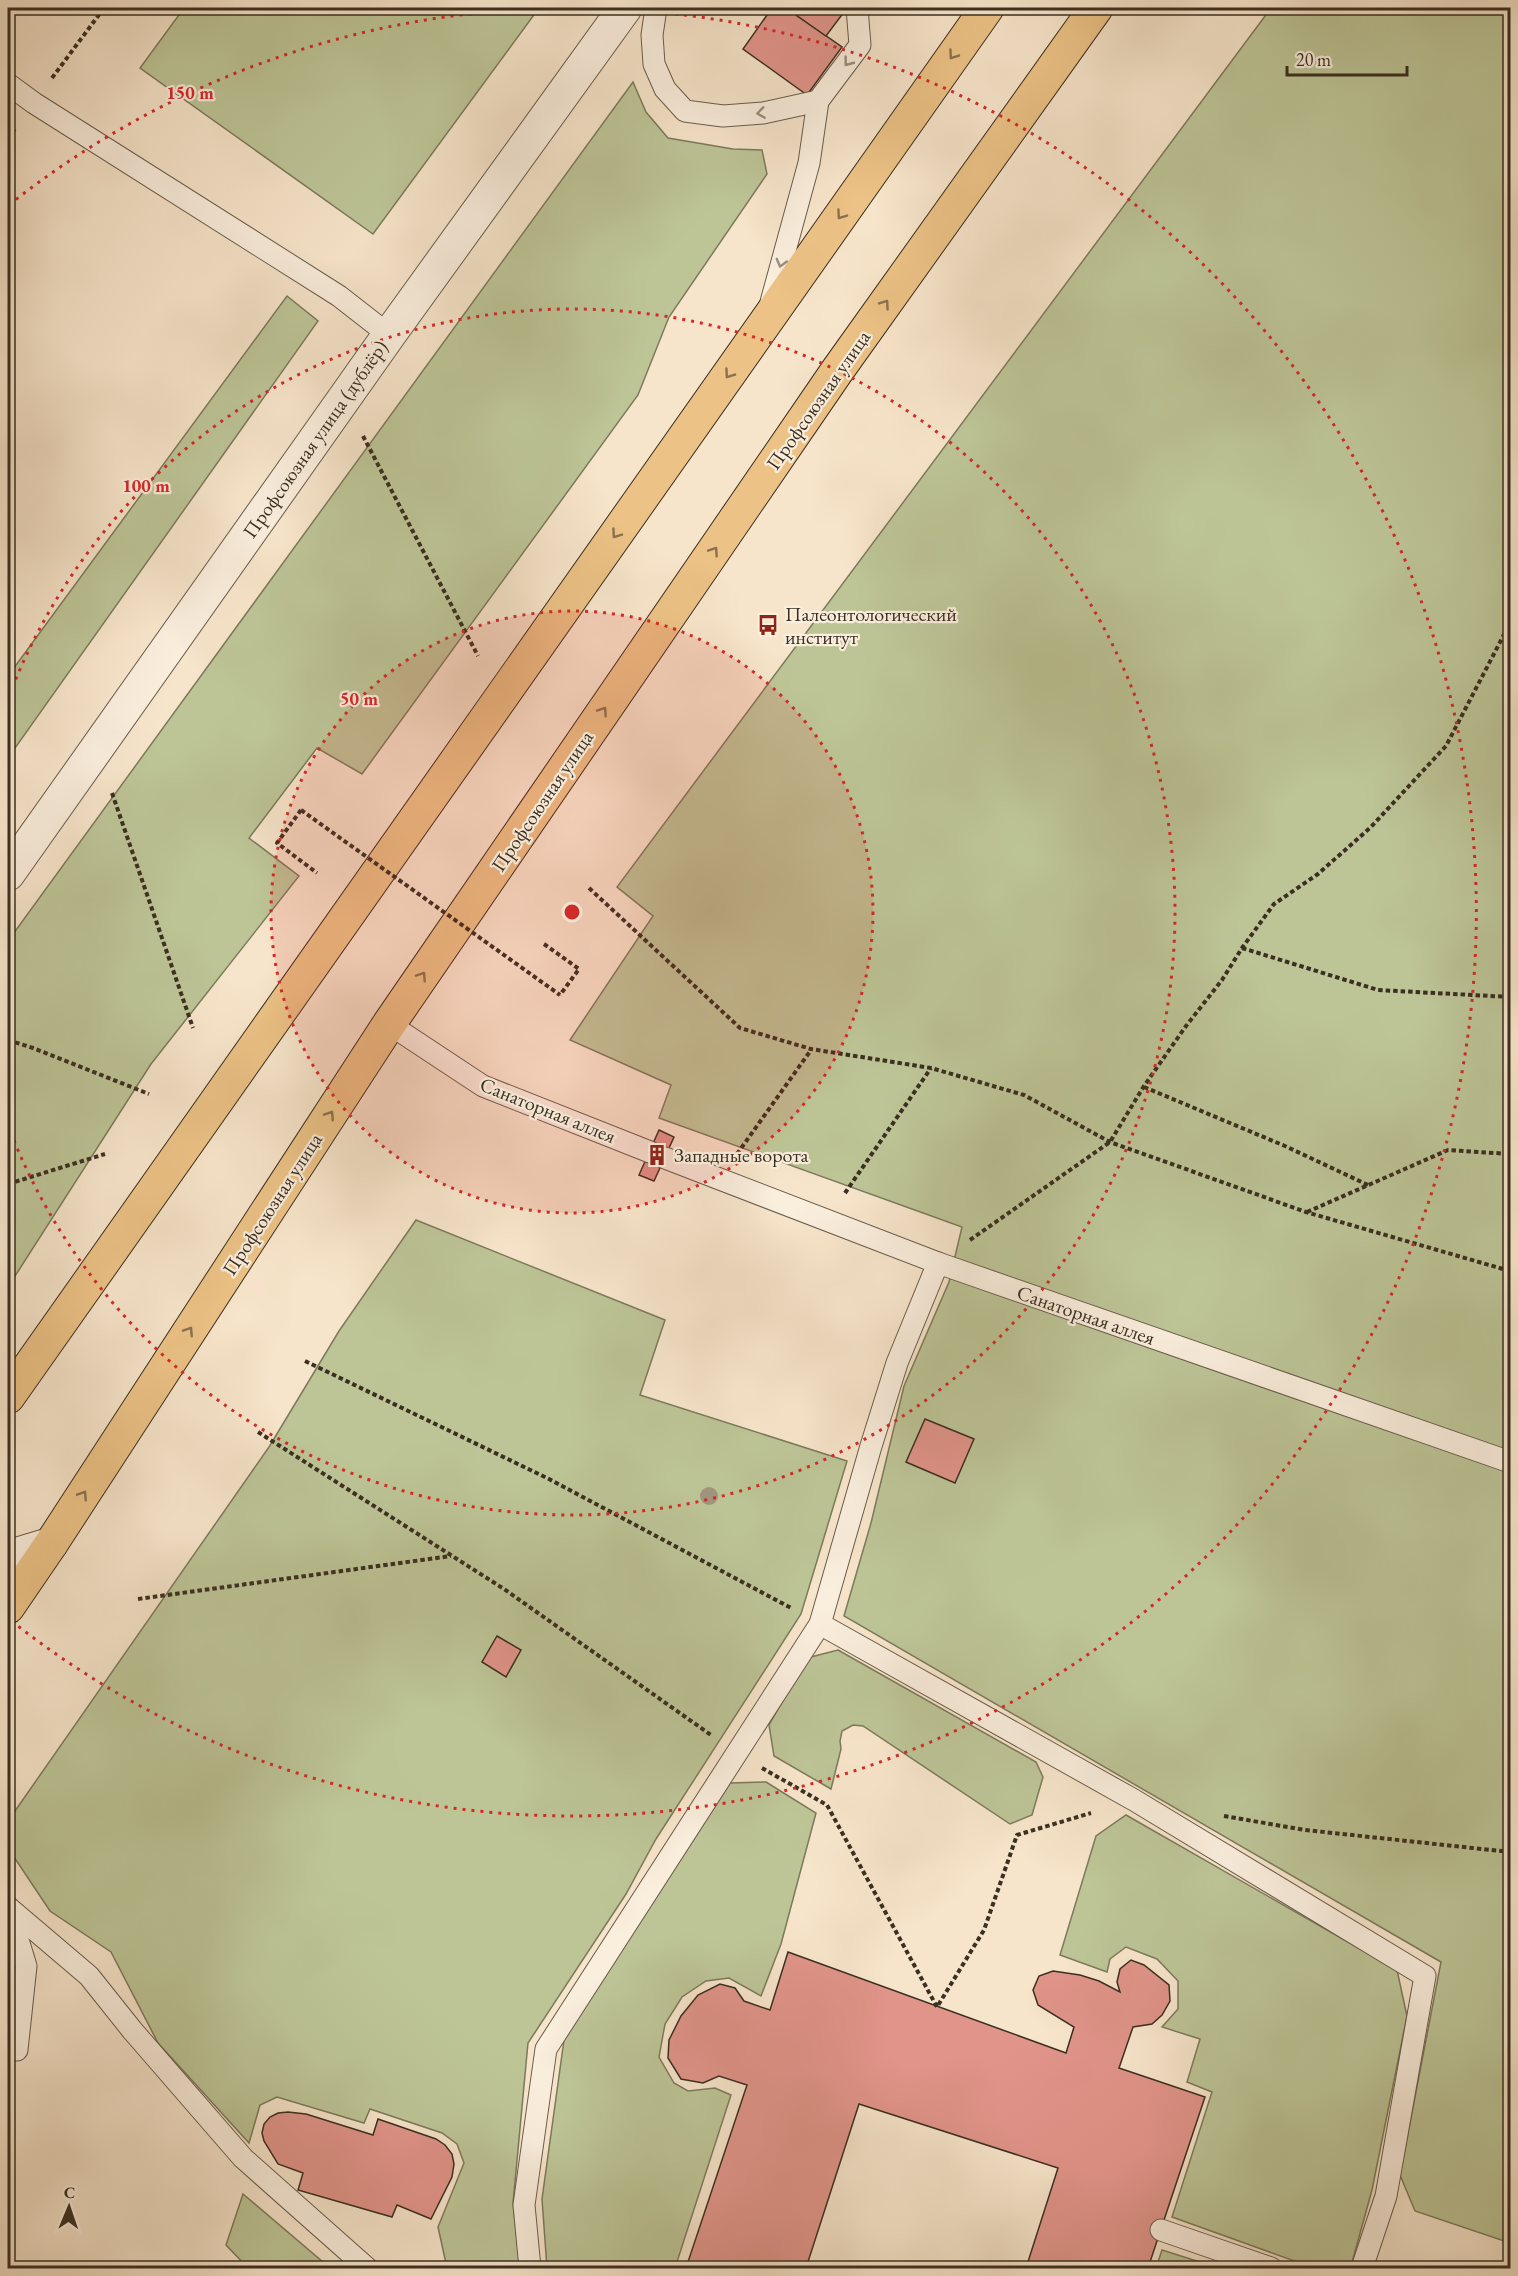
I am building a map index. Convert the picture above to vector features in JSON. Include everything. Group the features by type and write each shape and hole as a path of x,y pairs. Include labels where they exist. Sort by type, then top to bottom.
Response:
{"main road":[{"path":"8,1397 987,8"},
{"name":"Профсоюзная улица","path":"8,1607 389,1024 837,371 1096,8"}],"street":[{"name":"Профсоюзная улица (дублёр)","path":"8,873 388,335 626,8"},
{"path":"8,1557 51,1544"}],"lane":[{"path":"656,8 652,35 654,64 665,89 685,111 723,116 763,113 818,101"},
{"path":"766,322 809,163 818,101 860,45 857,8"},
{"path":"8,84 34,103 339,296 388,335"},
{"name":"Санаторная аллея","path":"389,1024 483,1086 657,1155 938,1263 1510,1462"},
{"path":"530,2268 524,2205 546,2049 820,1624 897,1363 938,1263"},
{"path":"820,1624 1134,1800 1425,1976 1386,2196 1362,2268"},
{"path":"8,1907 26,1966 17,2050"},
{"path":"8,1907 89,1976 132,2030 243,2158 367,2268"},
{"path":"1161,2230 1271,2268"}],"path":[{"path":"8,139 104,8"},
{"path":"361,433 478,656"},
{"path":"938,1263 1110,1142 1143,1086 1222,980 1274,904 1318,874 1371,827 1446,746 1510,623"},
{"path":"96,747 193,1028"},
{"path":"317,873 277,843 301,810 560,995 579,969 544,944"},
{"path":"589,888 740,1028 811,1049 931,1068 1024,1095 1110,1142 1306,1212 1510,1271"},
{"path":"1242,948 1378,990 1510,997"},
{"path":"8,1040 149,1094"},
{"path":"720,1179 811,1049"},
{"path":"826,1220 931,1068"},
{"path":"1143,1086 1286,1146 1368,1185"},
{"path":"1306,1212 1448,1150 1510,1154"},
{"path":"8,1184 105,1154"},
{"path":"305,1361 549,1479 820,1624"},
{"path":"258,1432 504,1589 737,1754 827,1805 937,2007 984,1930 1017,1836 1134,1800"},
{"path":"138,1599 452,1556"},
{"path":"1214,1814 1305,1830 1510,1852"}],"green space":[{"path":"184,8 539,8 373,234 140,68"},
{"path":"1271,8 1510,8 1510,2243 1415,2211 1400,2175 1441,1962 844,1616 871,1523 904,1386 949,1282 962,1227 659,1118 671,1085 570,1040 653,916 617,887"},
{"path":"633,82 646,112 668,138 733,149 762,150 767,174 669,317 638,395 362,774 317,748 249,838 299,876 151,1064 8,1287 8,941"},
{"path":"287,296 318,321 8,758 8,676"},
{"path":"416,1220 665,1320 640,1395 847,1461 801,1614 656,1839 626,1894 528,2043 513,2203 520,2268 447,2268 438,2227 464,2163 457,2144 442,2133 370,2109 364,2123 277,2097 260,2105 249,2143 158,2043 111,1952 50,1911 8,1848 8,1821 269,1447 339,1331"},
{"path":"838,1650 1036,1762 1043,1777 1032,1815 1010,1824 863,1726 853,1725 842,1731 841,1749 831,1789 774,1756 769,1725 807,1658"},
{"path":"766,1782 816,1813 781,1944 761,1996 729,1978 706,1981 682,1997 665,2024 659,2057 674,2083 688,2091 715,2088 731,2095 675,2268 547,2268 542,2199 564,2040 730,1783"},
{"path":"1126,1815 1397,1970 1407,2016 1372,2190 1351,2266 1314,2268 1172,2217 1212,2092 1187,2082 1200,2039 1162,2027 1178,2009 1178,1981 1157,1959 1126,1947 1110,1959 1107,1972 1060,1955 1096,1836"},
{"path":"243,2194 330,2268 248,2268 226,2245"},
{"path":"1162,2250 1219,2268 1156,2268"}],"building":[{"path":"772,8 786,8 842,47 807,95 743,49"},
{"path":"801,8 847,8 826,36 796,15"},
{"name":"Западные ворота","path":"659,1130 674,1137 654,1181 639,1175"},
{"path":"925,1419 974,1439 955,1483 906,1462"},
{"path":"497,1636 521,1650 506,1677 482,1662"},
{"path":"788,1952 1066,2053 1074,2027 1038,2005 1033,1990 1039,1976 1053,1971 1080,1975 1099,1981 1120,1992 1117,1982 1120,1969 1131,1960 1144,1965 1169,1985 1170,2001 1162,2015 1152,2024 1133,2027 1119,2068 1205,2097 1148,2268 1026,2268 1058,2168 859,2104 806,2268 686,2268 747,2085 719,2076 703,2083 681,2079 668,2058 669,2040 681,2016 698,1995 720,1984 735,1988 744,2001 770,2010"},
{"path":"288,2112 306,2114 373,2135 378,2119 436,2139 445,2145 452,2154 454,2164 452,2177 431,2219 397,2205 392,2217 298,2190 303,2173 278,2164 264,2141 262,2133 264,2124 270,2117"}],"place":[{"name":"Палеонтологический институт","path":"768,625"},
{"name":"Западные ворота","path":"657,1155"}]}
